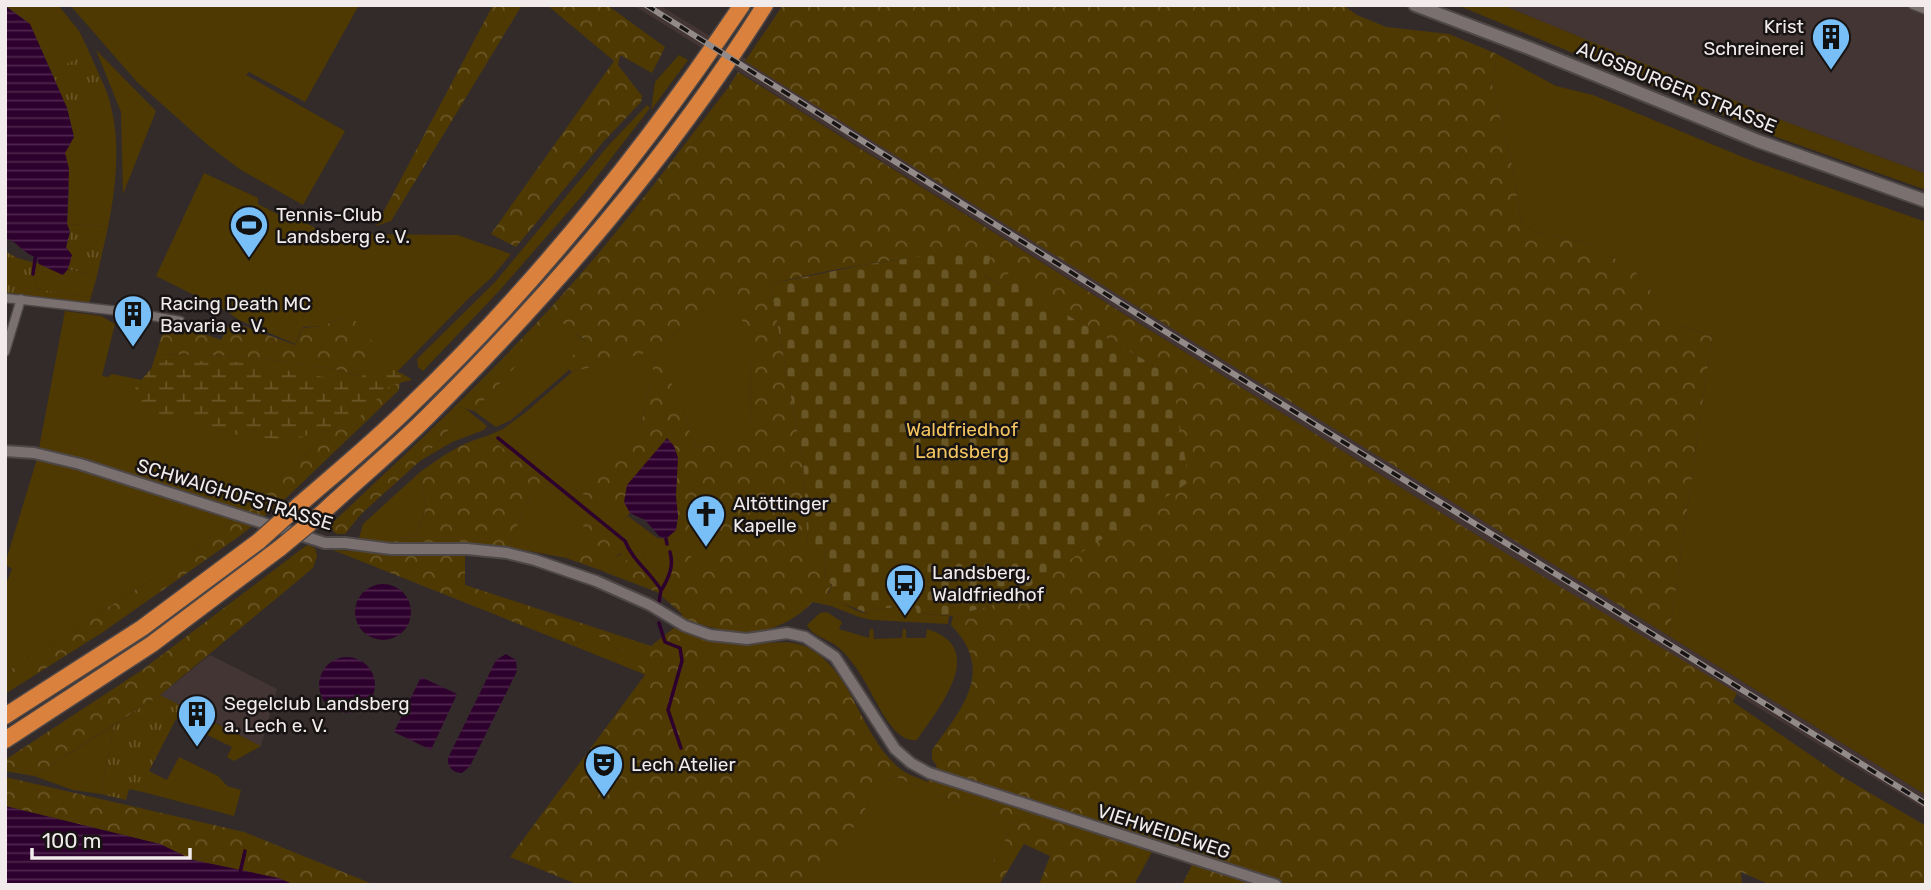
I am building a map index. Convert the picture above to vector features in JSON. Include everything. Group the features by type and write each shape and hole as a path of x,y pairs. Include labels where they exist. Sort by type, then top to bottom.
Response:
{"highway":[{"path":"5,716 142,628 259,541 410,407 510,303 584,217 654,131 742,5"},
{"path":"9,738 152,644 280,548 426,418 524,317 599,231 700,101 765,5"}],"main road":[{"name":"AUGSBURGER STRASSE","path":"1415,5 1530,48 1769,145 1926,201"}],"street":[{"path":"1913,5 1926,10"},
{"path":"5,298 136,313 180,321"},
{"path":"5,352 20,299"},
{"name":"SCHWAIGHOFSTRASSE","path":"5,451 34,453 80,464 325,543 391,549 467,548 535,560 596,581 650,605 685,626 710,635 747,639 795,634 817,643 835,657 884,734 895,749 911,763 951,781 1042,810"},
{"name":"VIEHWEIDEWEG","path":"1042,810 1276,885"}],"shaded area":[{"path":"633,5 659,5 697,28 1173,329 1926,795 1926,810 1534,571"},
{"path":"1502,5 1926,5 1926,174 1789,123"},
{"path":"5,6 30,24 67,108 74,137 65,153 69,169 67,224 70,232 66,247 72,255 63,275 39,264 37,257 5,238"},
{"path":"667,438 674,446 678,458 678,516 676,530 666,539 660,537 645,520 630,513 624,502 627,485"},
{"path":"383,584 394,586 403,592 409,601 409,623 403,632 394,638 383,640 372,638 363,632 357,623 355,612 357,601 363,592 372,586"},
{"path":"506,654 516,660 517,671 470,766 462,773 456,772 451,769 448,758 496,660"},
{"path":"210,655 277,689 261,746 160,695"},
{"path":"347,657 358,659 367,665 373,674 373,696 367,705 358,711 347,713 336,711 327,705 321,696 319,685 321,674 327,665 336,659"},
{"path":"421,677 457,694 431,750 394,732"},
{"path":"5,806 160,844 193,860 278,878 295,885 5,885"}],"green space":[{"path":"5,5 58,5 85,43 72,51 76,60 51,71 30,24"},
{"path":"70,5 359,5 305,102 249,72 246,75 345,131 303,205 241,170 209,146 137,82"},
{"path":"493,5 522,5 391,221 376,226"},
{"path":"547,5 607,5 665,47 652,73 620,55 618,65 642,96 641,102 604,141 516,247 491,234 614,61"},
{"path":"783,5 1343,5 1357,15 1386,27 1449,34 1497,54 1492,84 1512,165 1521,222 1536,232 1591,244 1635,271 1677,324 1712,337 1669,636 745,61"},
{"path":"1457,5 1502,5 1789,123 1926,174 1926,190 1779,138"},
{"path":"85,43 106,90 67,108 51,71 75,60 72,51"},
{"path":"96,50 156,111 123,194 121,112"},
{"path":"1497,54 1556,86 1593,95 1750,160 1926,222 1926,795 1669,636 1712,337 1677,324 1635,271 1591,244 1536,232 1521,222 1512,165 1492,84"},
{"path":"679,55 688,60 651,110 655,82"},
{"path":"738,72 1534,571 1737,693 1733,702 1841,776 1926,826 1926,885 1771,885 1741,872 1742,885 1182,885 1192,865 1152,852 1134,885 1039,885 1050,856 1024,844 999,885 980,885 1014,824 974,805 949,800 894,776 870,802 815,885 579,885 510,857 645,675 627,652 613,647 601,637 589,637 574,646 333,550 465,556 465,585 651,646 674,628 715,642 782,642 806,647 828,663 839,677 886,755 902,770 928,782 937,766 932,759 932,750 963,704 973,674 971,658 964,642 951,625 953,616 1007,601 1172,376 1050,305 1013,267 1001,285 984,275 992,253 880,262 770,284 803,460 808,548 826,547 824,580 832,583 828,594 837,600 831,606 813,602 782,624 751,632 717,629 681,618 682,614 657,592 607,573 613,566 643,553 648,567 661,572 666,555 688,549 694,563 700,563 739,554 741,548 712,534 716,518 712,515 682,540 666,539 676,530 678,516 667,439 650,460 624,502 630,513 624,520 572,487 642,421 657,350 572,372 564,365 586,341 559,320 474,411 459,407 455,423 420,461 361,514 345,534 337,534 328,527 507,354 575,281 623,224","holes":["731,285 750,346 751,432 695,448 657,349"]},
{"path":"106,90 116,141 114,193 108,227 67,224 69,191 65,153 74,137 67,108"},
{"path":"647,105 650,108 582,196 499,291 423,371 418,367 417,359 496,281 608,146"},
{"path":"204,173 258,198 258,204 283,217 286,213 341,241 346,231 358,234 458,235 511,254 492,277 393,376 228,524 149,581 5,673 5,587 12,569 5,564 37,459 65,311 101,316 115,324 102,376 108,377 112,374 147,381 156,354 242,356 334,369 372,379 347,315 323,326 303,327 295,344 239,320 156,276"},
{"path":"67,224 108,227 97,276 68,269 66,247 70,232"},
{"path":"5,251 17,258 39,264 34,289 91,297 89,303 5,294"},
{"name":"Waldfriedhof Landsberg","path":"992,253 985,276 1001,285 1013,266 1050,305 1172,376 1189,482 1007,601 953,616 917,613 915,605 869,610 869,614 828,597 832,584 824,581 826,548 808,549 803,460 770,284 863,265 938,254"},
{"path":"39,264 63,275 68,269 97,276 91,297 34,289"},
{"path":"732,284 750,346 751,433 695,448 683,411 657,351 642,421 572,487 624,520 628,516 657,538 682,540 712,514 742,548 739,554 694,563 688,550 661,572 648,567 643,553 613,566 607,573 600,570 607,562 621,554 585,513 583,534 566,558 508,547 531,495 549,485 487,436 503,429 526,412 572,372 657,349"},
{"path":"347,315 363,327 384,361 373,379 334,369 242,356 156,354 165,325 177,324 221,340 231,321 295,345 303,328 323,326"},
{"path":"559,319 586,342 565,365 569,370 511,420 496,427 474,411"},
{"path":"159,360 240,362 357,383 370,366 392,370 412,380 391,385 355,421 294,440 240,436 191,419 142,412 135,387"},
{"path":"393,376 400,377 399,390 284,500 241,535 103,632 5,694 5,673 149,581 228,524"},
{"path":"459,407 466,409 487,426 484,430 452,442 420,461 455,423"},
{"path":"487,436 550,485 531,495 508,547 390,543 415,535 423,519 425,498 419,473 459,447"},
{"path":"419,473 425,511 415,535 390,543 359,538 363,524"},
{"path":"584,512 625,545 617,556 600,570 566,558 583,534"},
{"path":"307,545 315,548 317,556 313,568 160,695 34,776 5,771 5,760 142,670"},
{"path":"837,600 868,614 869,610 916,605 917,613 949,616 948,624 872,620 831,606"},
{"path":"827,612 842,622 839,629 869,638 870,629 873,629 874,639 902,638 903,629 906,629 906,638 926,638 927,629 946,638 955,650 957,664 954,680 917,740 900,735 893,728 850,659 807,625 820,613"},
{"path":"589,637 601,637 613,647 627,652 646,675 574,646"},
{"path":"160,695 193,712 187,725 176,719 149,771 153,773 143,792 129,789 126,800 101,794 114,725"},
{"path":"193,712 261,746 234,761 227,757 232,747 187,725"},
{"path":"114,725 101,794 73,790 34,776"},
{"path":"179,757 218,776 227,786 241,790 234,816 143,792 153,773 167,780"},
{"path":"894,776 949,800 974,805 1014,824 980,885 815,885 870,802"},
{"path":"5,777 244,832 375,885 295,885 278,878 193,860 160,844 5,806"}],"waterway":[{"path":"33,274 36,253"},
{"path":"498,438 625,541 632,555 661,590 659,602"},
{"path":"666,539 667,544"},
{"path":"662,589 670,571 670,552"},
{"path":"659,623 665,642 680,648 682,661 668,710 681,748"},
{"path":"240,873 245,851"}],"railway":[{"path":"646,5 1926,804"}],"place":[{"name":"Krist Schreinerei","path":"1831,71"},
{"name":"Tennis-Club Landsberg e. V.","path":"249,259"},
{"name":"Racing Death MC Bavaria e. V.","path":"133,348"},
{"name":"Altöttinger Kapelle","path":"706,548"},
{"name":"Landsberg, Waldfriedhof","path":"905,617"},
{"name":"Segelclub Landsberg a. Lech e. V.","path":"197,748"},
{"name":"Lech Atelier","path":"604,798"}]}
